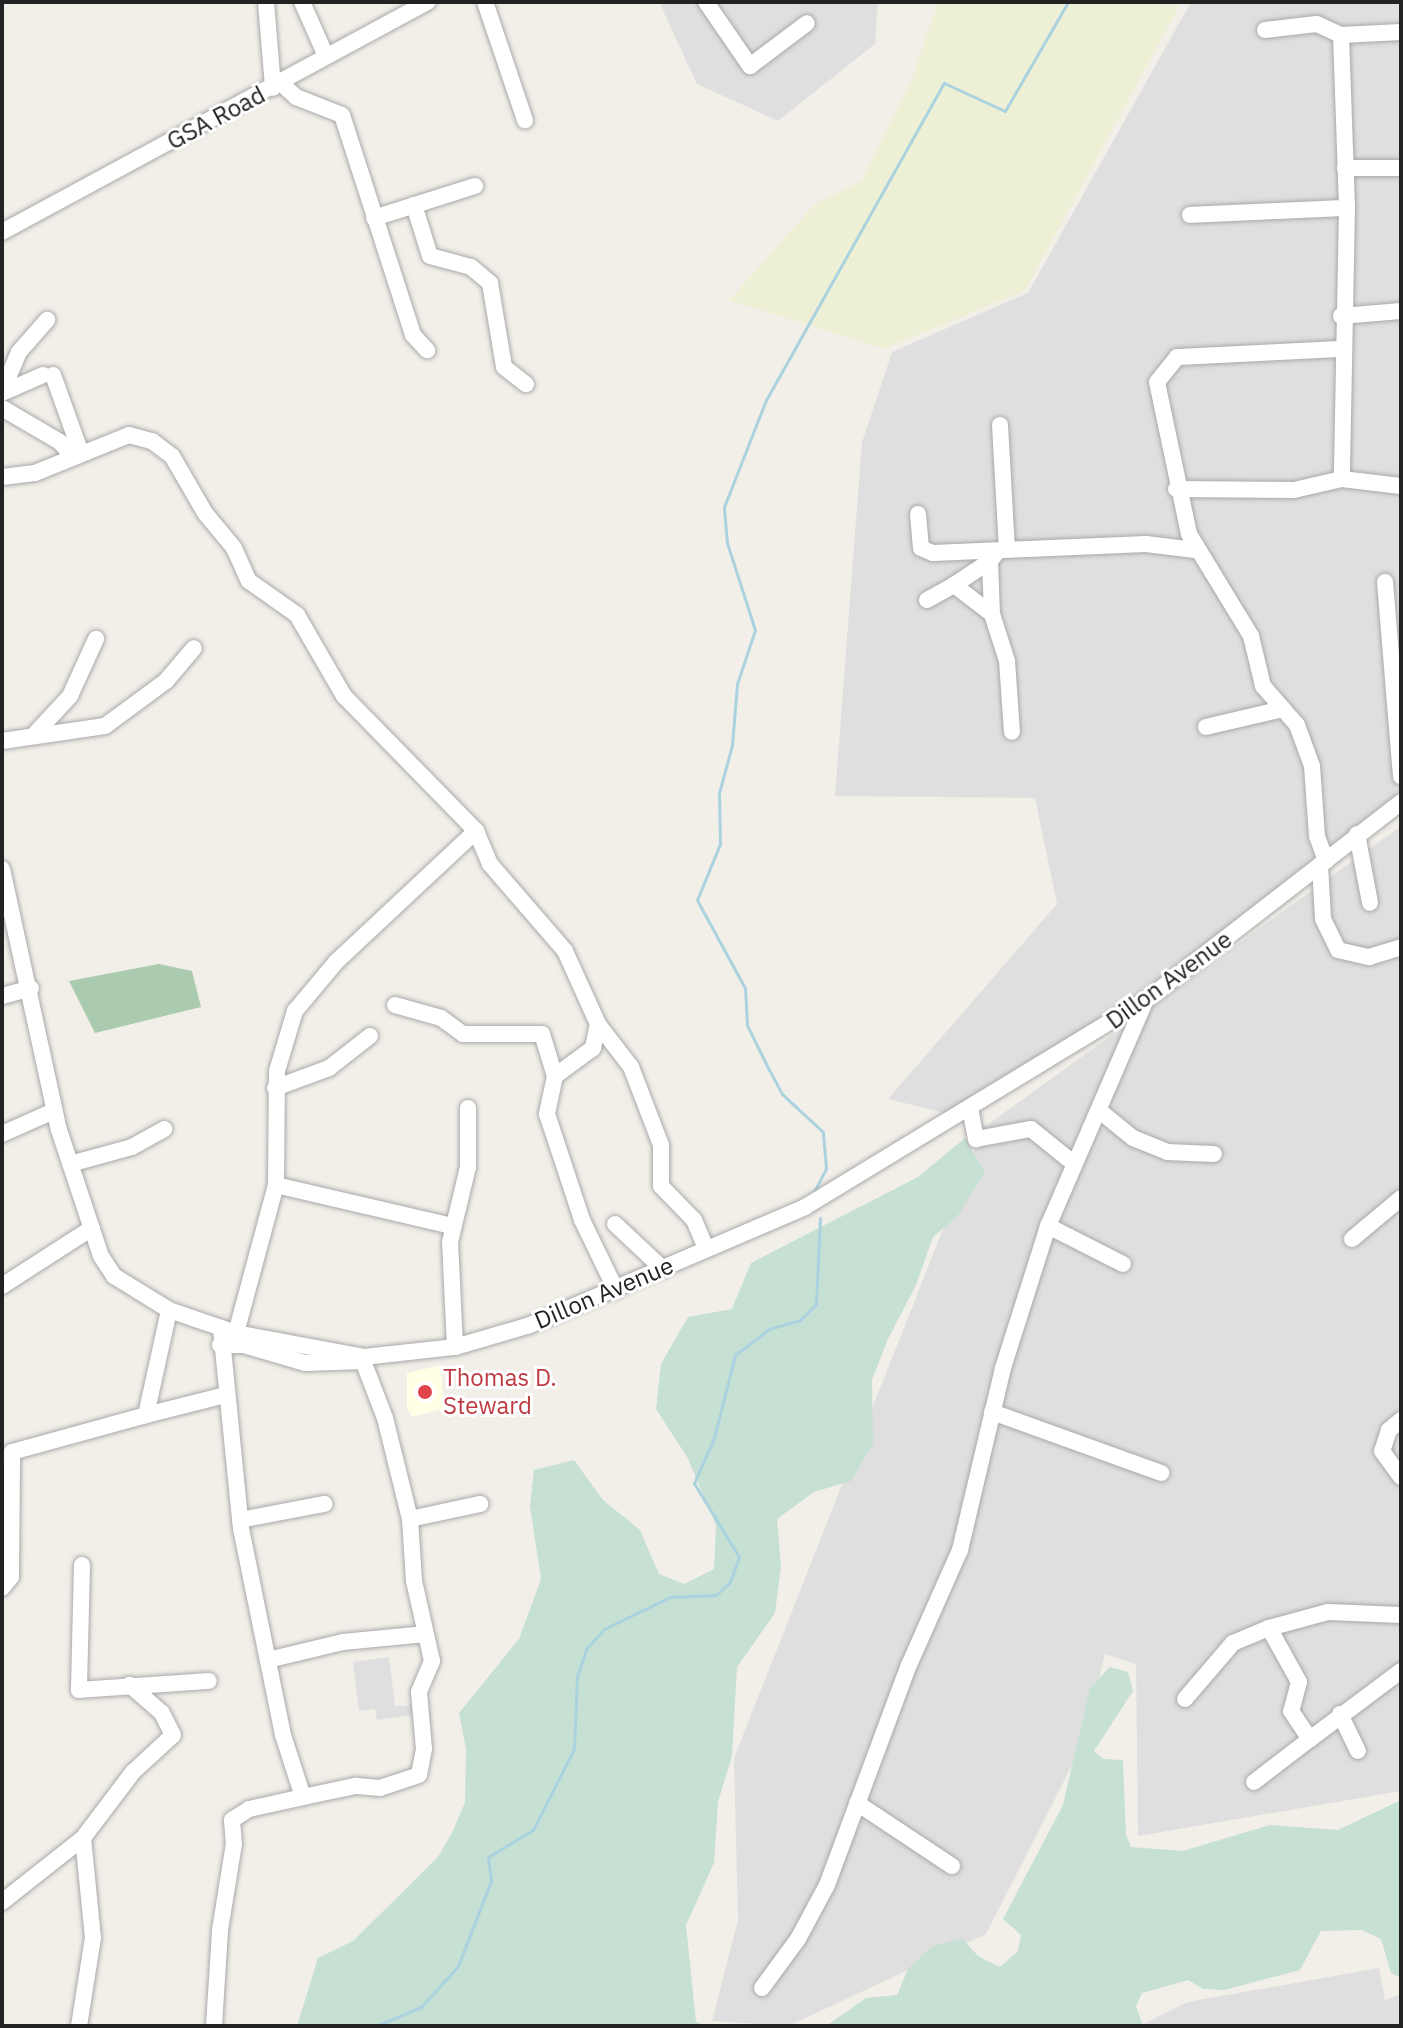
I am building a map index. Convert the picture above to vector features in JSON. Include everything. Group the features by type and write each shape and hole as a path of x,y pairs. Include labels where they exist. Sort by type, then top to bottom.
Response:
{"street":[{"path":"266,2 277,86 342,115 413,335 427,350"},
{"path":"302,2 326,56"},
{"name":"GSA Road","path":"2,232 428,2"},
{"path":"485,2 525,120"},
{"path":"706,2 750,66 807,23"},
{"path":"1265,30 1317,24 1341,35 1401,32"},
{"path":"1341,35 1347,208 1341,316 1342,479"},
{"path":"1345,168 1401,168"},
{"path":"374,218 475,186"},
{"path":"414,205 430,256 471,267 490,283 504,367 526,384"},
{"path":"1190,215 1347,208"},
{"path":"1341,316 1401,311"},
{"path":"2,393 19,352 47,320"},
{"path":"1341,349 1177,357 1157,382 1176,489 1195,550 1251,636 1263,686 1297,725 1312,766 1317,836 1323,863 1323,919 1338,950 1369,957 1401,947"},
{"path":"2,393 48,375 77,455"},
{"path":"2,408 77,455"},
{"path":"1000,425 998,554 992,614 1007,661 1012,732"},
{"path":"2,477 35,473 129,435 152,441 172,456 205,513 234,548 249,581 297,615 344,696 476,831 490,864 565,951 598,1024 631,1067 656,1132 661,1186 694,1220 706,1248"},
{"path":"1176,489 1294,490 1342,479 1401,486"},
{"path":"918,514 917,536 926,552 998,554 1146,544 1195,550"},
{"path":"927,600 998,554"},
{"path":"1385,582 1398,650 1401,776"},
{"path":"954,585 992,614"},
{"path":"33,736 70,696 96,639"},
{"path":"2,741 105,726 119,719 166,681 194,648"},
{"path":"1206,727 1283,709"},
{"name":"Dillon Avenue","path":"2,869 6,908 31,988 54,1111 92,1228 114,1276 169,1310 225,1335 364,1357 455,1347 530,1325 805,1207 1146,1000 1401,802"},
{"path":"303,1797 268,1660 240,1520 225,1395 225,1335 276,1185 275,1088 295,1011 314,985 476,831"},
{"path":"1357,834 1370,903"},
{"path":"2,996 31,988"},
{"path":"762,1988 798,1939 827,1885 960,1550 992,1412 1048,1226 1072,1162 1101,1112 1146,1000"},
{"path":"395,1005 441,1018 463,1034 542,1034 555,1076 547,1114 582,1220 616,1290"},
{"path":"555,1076 593,1048 598,1024"},
{"path":"275,1088 329,1068 370,1036"},
{"path":"455,1347 449,1298 452,1226 468,1167 468,1108"},
{"path":"970,1108 976,1139 1031,1129 1072,1162"},
{"path":"2,1134 54,1111"},
{"path":"1101,1112 1133,1138 1167,1152 1214,1154"},
{"path":"70,1164 132,1147 164,1129"},
{"path":"276,1185 393,1208 452,1226"},
{"path":"1352,1239 1401,1198"},
{"path":"615,1224 663,1269"},
{"path":"1048,1226 1123,1264"},
{"path":"2,1286 92,1228"},
{"path":"146,1415 169,1310"},
{"path":"214,2026 220,1930 234,1844 232,1820 249,1809 355,1786 380,1788 419,1775 424,1749 419,1692 432,1661 410,1519 385,1418 363,1361 305,1363 244,1345 225,1335"},
{"path":"2,1588 11,1577 12,1452 225,1395"},
{"path":"992,1412 1161,1473"},
{"path":"1401,1420 1389,1430 1382,1451 1401,1477"},
{"path":"240,1520 324,1504"},
{"path":"410,1519 480,1504"},
{"path":"82,1565 79,1690 209,1681"},
{"path":"1185,1699 1233,1643 1269,1628 1328,1612 1401,1615"},
{"path":"1269,1628 1299,1682 1291,1711 1310,1739"},
{"path":"268,1660 343,1642 426,1634"},
{"path":"1254,1782 1340,1714 1401,1671"},
{"path":"2,1902 83,1838 133,1772 173,1735 162,1713 130,1685"},
{"path":"1340,1714 1358,1751"},
{"path":"857,1803 952,1866"},
{"path":"79,2026 93,1938 83,1838"}],"shaded area":[{"path":"659,2 878,2 875,44 778,121 697,84"},
{"path":"938,2 1180,5 1025,290 884,349 729,300 815,204 862,181 912,79"},
{"path":"1191,2 1401,2 1401,802 1140,1006 953,1115 888,1099 1057,904 1035,798 835,796 862,442 892,352 1028,293"},
{"path":"1401,826 1401,1791 1138,1836 1136,1664 1105,1654 1084,1742 986,1934 788,2026 712,2021 738,1920 734,1758 983,1128"},
{"path":"159,964 192,971 201,1007 95,1033 69,981"},
{"path":"965,1138 985,1172 957,1217 933,1237 916,1285 888,1339 872,1380 873,1444 851,1481 814,1492 777,1519 781,1567 775,1613 737,1667 732,1756 718,1802 714,1863 686,1925 696,2022 705,2026 297,2026 318,1958 353,1941 438,1857 453,1831 465,1802 466,1749 459,1713 519,1639 541,1579 530,1506 534,1470 574,1460 603,1500 640,1530 659,1574 684,1584 714,1569 716,1525 687,1457 656,1409 661,1364 688,1317 732,1309 751,1263 918,1177"},
{"name":"Thomas D. Steward","path":"442,1365 443,1409 412,1417 407,1409 407,1373"},
{"path":"389,1657 395,1706 413,1705 414,1715 377,1720 375,1709 359,1711 353,1662"},
{"path":"1110,1667 1128,1672 1133,1691 1094,1751 1103,1759 1123,1760 1126,1835 1131,1847 1183,1851 1270,1825 1338,1830 1401,1800 1401,1978 1391,1973 1381,1939 1362,1930 1321,1931 1300,1970 1224,1990 1203,1989 1188,1980 1142,1993 1136,2006 1143,2026 826,2026 866,1998 897,1995 908,1969 931,1947 962,1938 978,1956 1000,1967 1018,1951 1021,1935 1003,1919 1063,1805 1090,1688"},
{"path":"1379,1968 1385,2000 1401,1994 1401,2026 1139,2026 1188,2002"}],"waterway":[{"path":"813,1194 826,1168 823,1132 782,1094 747,1025 745,988 697,900 720,844 719,793 732,745 737,684 755,630 727,543 724,507 766,400 944,83 1005,111 1068,2"},
{"path":"376,2026 421,2007 458,1966 491,1881 488,1857 533,1830 574,1749 577,1677 586,1649 604,1629 670,1597 716,1595 730,1582 739,1557 694,1483 714,1438 735,1355 769,1329 800,1320 816,1304 820,1218"}],"place":[{"name":"Thomas D. Steward","path":"425,1392"}]}
